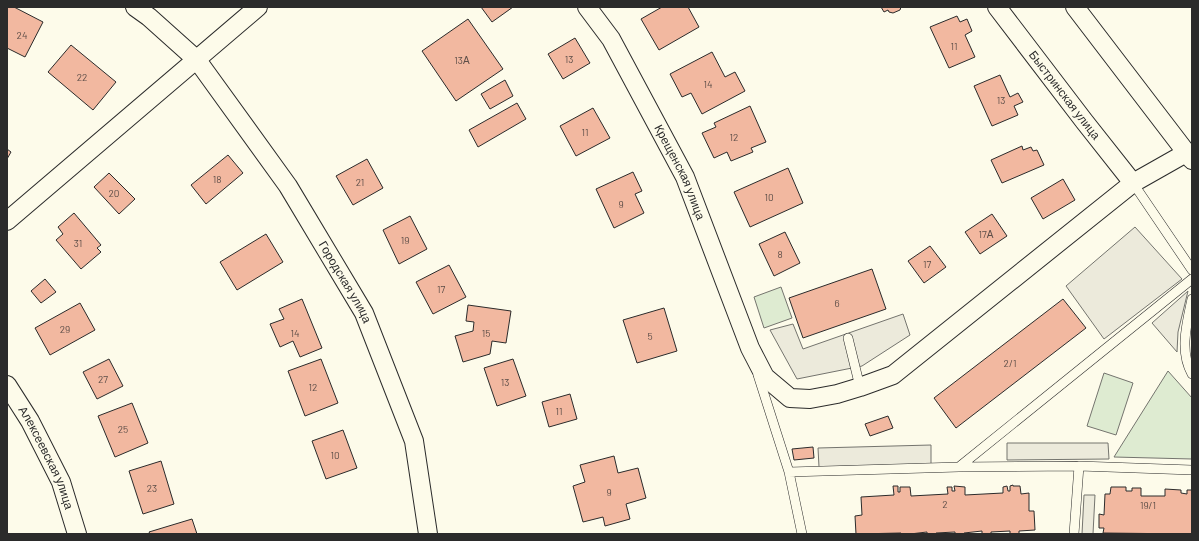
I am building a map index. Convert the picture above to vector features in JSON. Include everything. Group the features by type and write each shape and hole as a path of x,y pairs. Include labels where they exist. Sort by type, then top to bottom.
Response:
{"street":[{"name":"Городская улица","path":"135,7 149,17 197,60 288,186 364,313 414,441 428,534"},
{"path":"7,221 258,7"},
{"name":"Крещенская улица","path":"587,7 611,39 685,177 750,348 765,378 790,398 810,399 837,394 860,388 893,375 1134,183 1190,153"},
{"name":"Быстринская улица","path":"997,7 1092,131 1134,183"},
{"path":"1074,7 1190,153"},
{"name":"Алексеевская улица","path":"7,385 30,421 61,482 77,534"}],"lane":[{"path":"1134,183 1192,270"},
{"path":"959,467 1192,279"},
{"path":"1192,298 1184,353 1192,374"},
{"path":"848,338 860,388"},
{"path":"750,348 789,472 802,534"},
{"path":"789,472 959,467 1079,466 1192,470"},
{"path":"1074,534 1079,466"}],"green space":[{"path":"781,287 792,318 764,328 754,297"},
{"path":"1168,371 1192,398 1192,459 1114,457"},
{"path":"1104,373 1133,383 1116,435 1087,426"}],"shaded area":[{"path":"1135,227 1182,279 1104,339 1066,286"},
{"path":"1188,291 1178,332 1177,352 1152,323"},
{"path":"903,314 910,335 862,366 797,379 770,330 793,324 803,349"},
{"path":"1007,443 1108,443 1109,459 1007,460"},
{"path":"931,445 931,464 819,467 818,448"},
{"path":"1084,495 1095,495 1093,534 1082,534"}],"building":[{"path":"7,7 14,7 43,22 25,57 7,48"},
{"path":"481,7 513,7 492,22"},
{"path":"662,7 688,7 699,27 659,50 641,19"},
{"path":"881,7 901,7 900,10 893,13 889,12 888,10 884,12"},
{"path":"957,16 960,22 967,19 972,31 965,35 975,57 949,68 930,27"},
{"path":"468,19 503,69 456,101 422,51"},
{"path":"575,38 590,63 563,79 548,54"},
{"path":"71,45 116,82 93,110 48,72"},
{"path":"712,52 725,77 735,72 745,91 702,114 691,93 682,97 670,74"},
{"path":"1000,75 1010,97 1018,93 1023,102 1014,106 1018,115 992,126 974,86"},
{"path":"505,80 513,96 490,109 481,94"},
{"path":"517,103 526,119 478,147 469,130"},
{"path":"750,106 766,142 751,148 753,152 731,161 727,152 714,158 702,133 716,127 714,123"},
{"path":"593,108 610,138 576,156 560,126"},
{"path":"1022,146 1023,150 1031,147 1033,151 1037,150 1044,165 1002,183 991,160"},
{"path":"7,149 11,152 7,159"},
{"path":"228,155 243,173 206,204 191,185"},
{"path":"367,159 383,188 353,205 336,176"},
{"path":"788,168 803,203 750,227 734,192"},
{"path":"633,172 642,191 635,194 644,213 614,228 596,189"},
{"path":"109,173 135,199 119,214 94,187"},
{"path":"1063,179 1075,200 1043,219 1031,198"},
{"path":"74,213 101,245 97,248 101,252 81,269 56,240 63,234 58,227"},
{"path":"992,214 1007,236 980,254 965,232"},
{"path":"410,216 427,249 399,264 383,230"},
{"path":"785,232 800,263 774,276 759,244"},
{"path":"266,234 283,262 237,290 220,262"},
{"path":"930,246 946,267 924,283 908,261"},
{"path":"449,265 466,297 433,314 416,282"},
{"path":"872,269 886,309 803,338 789,298"},
{"path":"45,279 56,292 41,303 31,291"},
{"path":"302,299 322,348 300,357 293,341 280,347 270,324 284,319 279,309"},
{"path":"1063,299 1086,328 956,428 934,398"},
{"path":"80,303 95,330 50,355 35,328"},
{"path":"468,305 511,311 506,343 492,341 490,354 463,362 455,336 473,331 474,322 466,321"},
{"path":"664,308 677,351 637,363 623,320"},
{"path":"109,359 123,386 97,399 83,372"},
{"path":"321,359 338,403 305,416 288,371"},
{"path":"513,359 526,396 497,406 484,368"},
{"path":"570,394 577,419 549,427 542,402"},
{"path":"132,403 148,443 115,457 98,416"},
{"path":"888,416 893,428 870,436 865,424"},
{"path":"343,430 357,468 326,479 312,441"},
{"path":"813,447 814,458 794,460 792,449"},
{"path":"614,456 618,473 638,468 646,498 626,504 630,519 605,526 603,517 583,522 573,486 585,482 580,465"},
{"path":"161,461 174,504 143,514 129,471"},
{"path":"893,486 898,486 898,492 900,492 900,487 910,487 911,496 948,494 947,487 952,487 952,491 955,491 954,486 965,487 965,495 1003,493 1003,487 1007,486 1008,491 1010,491 1010,486 1020,486 1021,494 1029,493 1029,511 1034,511 1035,530 1019,531 1019,534 1010,534 1010,531 982,534 982,531 964,534 955,534 955,532 927,534 927,532 910,534 856,534 855,516 862,515 861,497 894,495"},
{"path":"1111,487 1126,487 1126,491 1132,491 1132,488 1141,488 1141,496 1165,496 1165,489 1181,490 1181,493 1187,494 1187,490 1192,490 1192,534 1103,533 1104,528 1099,528 1099,514 1104,515 1105,494 1110,494"},
{"path":"192,519 197,534 150,534 149,532"}]}
